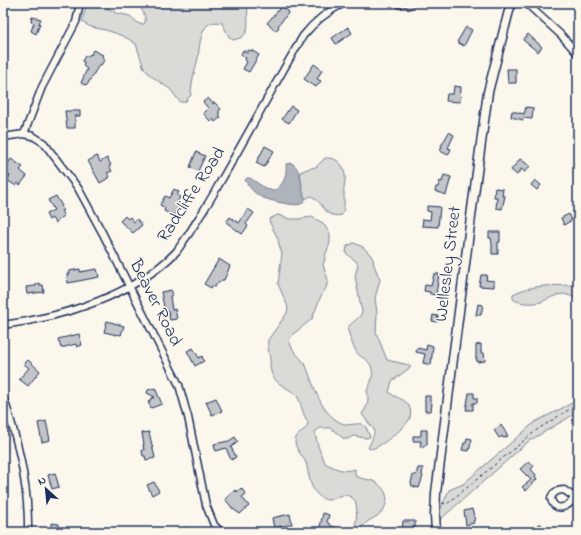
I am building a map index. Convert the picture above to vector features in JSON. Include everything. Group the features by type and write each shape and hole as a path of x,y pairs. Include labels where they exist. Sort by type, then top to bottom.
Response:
{"main road":[{"name":"Wellesley Street","path":"436,532 436,501 471,216 488,92 511,3"}],"street":[{"path":"3,137 24,134 42,87 76,22 80,3"},
{"name":"Radcliffe Road","path":"3,325 41,319 70,311 105,298 146,277 177,251 203,213 303,36 312,24 334,8 344,3"},
{"path":"526,3 561,35 578,54"},
{"name":"Beaver Road","path":"24,134 33,136 44,143 78,188 100,227 179,385 188,417 206,505 214,525 220,532"},
{"path":"3,396 23,469 26,488 28,532"}],"path":[{"path":"436,501 447,504 538,429 578,404"}],"shaded area":[{"path":"87,3 106,3 107,8 116,13 130,16 139,24 144,24 145,16 138,3 249,3 248,26 244,35 233,40 229,37 222,23 215,22 209,24 205,28 202,33 192,81 191,95 185,102 180,102 170,89 151,76 144,68 136,44 120,35 91,27 82,21"},
{"path":"325,158 338,161 343,167 345,181 344,210 342,215 331,215 311,196 305,199 302,189 300,172 316,167"},
{"path":"292,163 296,166 300,175 305,199 301,204 287,204 261,197 252,190 245,180 250,178 265,188 273,191 280,186 284,180 286,164"},
{"path":"278,215 290,219 312,217 323,223 330,234 330,243 323,265 328,280 326,288 320,298 312,319 292,335 289,340 294,351 306,366 319,400 329,414 344,424 362,424 366,427 370,437 366,438 353,436 348,439 344,439 331,428 320,428 315,432 319,449 326,464 343,470 355,469 355,476 373,481 383,488 387,498 385,507 382,512 367,522 357,532 355,532 357,507 356,502 352,497 342,495 328,500 321,497 314,491 305,460 295,444 297,436 306,428 308,422 304,416 297,396 278,383 271,373 268,340 287,313 288,307 278,284 282,253 278,239 269,219"},
{"path":"354,243 363,247 369,253 373,259 380,280 375,298 377,313 376,332 387,360 409,365 411,367 392,381 389,392 407,403 410,407 410,418 394,435 372,449 368,448 374,430 362,414 368,403 367,390 372,378 372,370 368,362 355,350 347,328 359,317 362,312 355,276 358,265 356,261 346,253 347,246"},
{"path":"573,285 578,287 578,299 562,294 535,303 523,303 513,299 513,294 535,287"},
{"path":"578,400 578,412 529,441 433,526 449,490 463,484 535,422"}],"building":[{"path":"395,3 413,3 415,6 408,10 406,6 398,9"},
{"path":"282,6 289,12 276,31 267,23"},
{"path":"32,17 41,19 36,34 31,31 34,23 31,22"},
{"path":"348,27 352,33 336,44 332,38"},
{"path":"466,27 472,30 464,46 457,42"},
{"path":"528,34 542,47 538,52 523,40"},
{"path":"93,50 103,55 102,57 105,59 101,65 99,65 87,85 85,85 81,83 87,69 83,66 84,62 82,61 85,56 91,55"},
{"path":"243,50 247,53 248,50 251,50 259,55 249,72 243,69 247,62 245,60 246,58 241,55"},
{"path":"314,64 322,70 317,79 321,81 316,87 304,79"},
{"path":"507,69 516,69 516,83 508,83"},
{"path":"454,86 461,87 460,102 446,101 447,94 453,94"},
{"path":"208,98 213,104 214,102 221,109 219,111 219,115 221,117 215,122 213,119 211,122 203,113 208,108 203,102"},
{"path":"291,106 297,110 289,123 282,119"},
{"path":"526,107 533,108 532,119 524,118 523,120 511,117 512,111 524,114"},
{"path":"65,111 80,111 80,116 75,116 75,128 67,128"},
{"path":"449,132 454,135 448,148 451,149 448,155 440,151 441,146"},
{"path":"265,146 274,151 264,167 256,163"},
{"path":"196,152 205,156 198,171 190,167"},
{"path":"97,156 100,162 107,158 111,165 109,166 112,171 107,173 110,177 100,183 88,161"},
{"path":"11,159 23,167 20,170 27,176 20,185 18,183 16,186 7,180 10,176 3,171"},
{"path":"520,159 530,166 525,172 521,169 517,175 511,170"},
{"path":"444,175 451,177 446,195 435,191 440,181 442,182"},
{"path":"535,180 541,185 537,190 531,185"},
{"path":"495,188 503,189 502,196 505,196 502,209 496,208 497,197 494,197"},
{"path":"174,189 179,192 177,195 180,197 176,205 179,206 174,216 164,211 165,208 160,205 165,196 169,198"},
{"path":"56,196 62,206 63,210 61,211 64,216 55,223 52,218 49,220 46,214 54,210 48,200"},
{"path":"427,206 440,207 438,227 422,226 423,219 430,220 431,212 427,211"},
{"path":"248,209 254,213 246,224 248,226 242,234 226,222 230,217 239,223"},
{"path":"569,214 572,220 564,225 561,218"},
{"path":"125,216 128,219 130,217 134,222 137,219 142,225 133,233 120,221"},
{"path":"489,232 500,232 498,254 492,254 492,244 491,238 489,238"},
{"path":"219,259 230,266 224,280 217,283 215,287 212,286 211,288 204,284"},
{"path":"80,269 80,272 97,269 99,277 68,283 67,274 70,274 69,271"},
{"path":"434,274 439,274 436,295 424,291 425,285 431,286"},
{"path":"481,275 487,275 486,280 494,281 494,287 479,286"},
{"path":"40,283 40,285 43,285 44,292 27,294 26,287 36,286 36,284"},
{"path":"171,290 173,295 170,296 172,310 175,309 177,319 170,320 168,311 165,312 161,292"},
{"path":"478,304 483,305 481,315 476,315"},
{"path":"433,315 438,316 437,322 432,321"},
{"path":"107,321 124,326 121,335 104,332"},
{"path":"79,334 82,345 77,347 76,344 61,348 58,339"},
{"path":"427,344 433,346 431,365 423,363 425,354 416,352 417,348 426,350"},
{"path":"481,344 481,353 484,353 485,361 477,362 476,345"},
{"path":"193,348 199,358 202,356 204,361 195,366 187,351"},
{"path":"28,360 40,371 28,386 19,379 29,368 24,364"},
{"path":"155,388 162,404 151,408 148,402 150,399 155,397 147,393 148,390"},
{"path":"469,393 474,393 474,398 477,398 477,403 473,403 473,410 466,410"},
{"path":"425,396 430,396 430,402 432,403 431,411 425,411"},
{"path":"216,398 222,411 212,415 206,402"},
{"path":"46,421 50,440 42,442 38,423"},
{"path":"501,425 508,436 503,438 502,436 499,438 494,430"},
{"path":"421,430 427,430 427,445 424,447 420,447 421,441 413,441 413,436 421,436"},
{"path":"149,432 155,458 146,460 145,456 143,456 142,450 144,450 144,445 142,433"},
{"path":"235,437 238,442 231,447 236,457 231,460 226,448 216,451 214,444 229,441"},
{"path":"467,438 472,439 469,451 462,450"},
{"path":"529,461 534,466 531,469 536,475 535,476 537,479 526,491 522,487 531,480 520,469"},
{"path":"418,468 423,468 423,476 419,488 412,486 411,483 413,475 416,475"},
{"path":"55,473 59,487 52,489 48,475"},
{"path":"154,482 159,491 152,495 147,485"},
{"path":"241,488 246,494 242,497 249,506 240,514 233,509 225,499 235,490 237,492"},
{"path":"472,509 475,520 473,521 474,523 466,525 464,511"},
{"path":"323,513 329,515 327,522 332,526 348,531 319,532"},
{"path":"290,514 292,524 274,528 272,518"},
{"path":"403,521 415,521 415,532 402,532"},
{"path":"51,523 59,524 59,532 51,532"},
{"path":"540,523 542,526 558,532 538,532 534,528"},
{"path":"187,527 190,532 177,532"}]}
